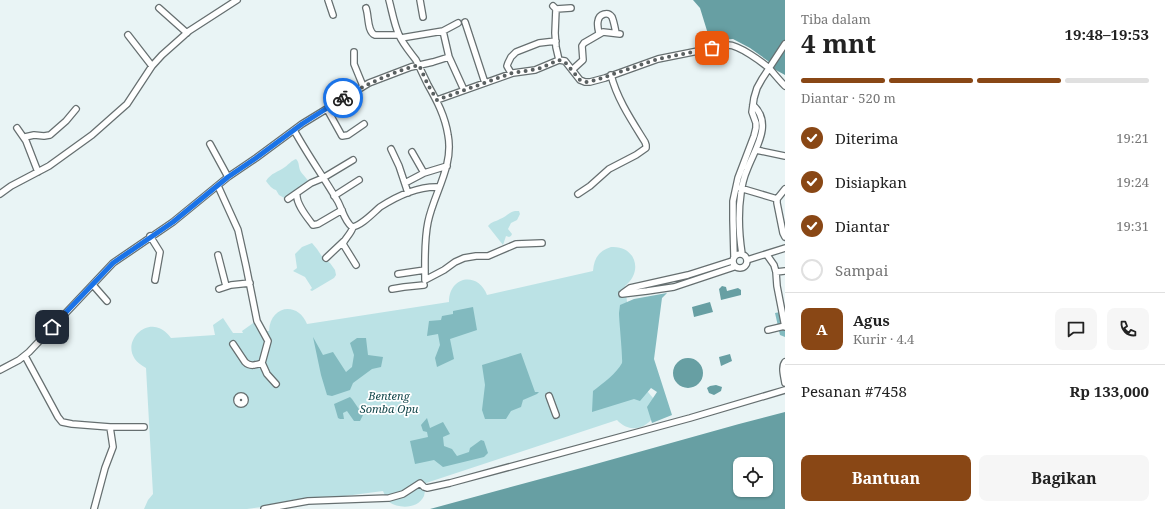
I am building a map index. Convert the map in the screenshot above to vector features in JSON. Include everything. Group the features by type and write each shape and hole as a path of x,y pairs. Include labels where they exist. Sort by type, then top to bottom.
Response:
{"street":[{"path":"0,194 11,186 49,166 92,135 119,111 132,96 152,66 162,55 188,33 237,0"},
{"path":"328,0 333,15"},
{"path":"389,0 400,37 419,65 437,100 443,113 448,135 449,151 447,166 434,200 428,223 425,282"},
{"path":"420,0 423,17"},
{"path":"159,8 188,33"},
{"path":"366,8 370,30 372,34 375,35 400,37 443,31 458,23"},
{"path":"559,60 554,8 571,8"},
{"path":"572,70 583,60 582,46 584,43 599,33 618,33 609,14 601,15 599,17 599,33"},
{"path":"465,22 485,83"},
{"path":"443,31 449,57 464,90"},
{"path":"128,35 152,66"},
{"path":"511,73 507,66 511,57 516,52 539,43 556,41"},
{"path":"734,267 733,211 742,166 756,128 756,123 752,112 754,95 785,44"},
{"path":"437,100 511,73 538,69 559,60 565,62 580,80 586,82 658,59 728,45 733,45 741,49 770,67 785,86"},
{"path":"354,52 354,64 364,86"},
{"path":"0,370 25,356 113,263 178,218 228,177 302,124 364,86 399,71 449,57"},
{"path":"578,194 590,186 609,169 640,153 646,148 645,142 616,90 611,75"},
{"path":"747,260 742,254 738,188 761,136 762,125 758,109 753,105"},
{"path":"25,138 34,135 50,135 66,121 76,109"},
{"path":"327,109 342,136 348,135 364,124"},
{"path":"17,128 25,138 38,172"},
{"path":"294,130 307,154 334,196 347,222 353,227"},
{"path":"210,144 228,177"},
{"path":"391,149 399,166 408,193"},
{"path":"756,150 785,156"},
{"path":"412,152 424,173"},
{"path":"288,199 312,183 353,160"},
{"path":"405,183 424,173 447,166"},
{"path":"334,196 359,180"},
{"path":"218,186 238,230 257,321 268,341 262,363 267,374 276,384"},
{"path":"326,258 352,232 353,227 387,203 423,188 439,187"},
{"path":"738,188 777,199"},
{"path":"785,189 777,199 785,237"},
{"path":"297,193 297,200 313,225 318,224 342,210"},
{"path":"150,236 160,252 155,280"},
{"path":"344,241 344,247 356,265"},
{"path":"392,289 425,282 455,262 464,258 476,256 485,257 516,244 542,243"},
{"path":"747,260 767,255 785,248"},
{"path":"742,254 739,254 733,259 688,275 630,288 622,294 647,292 674,287 734,267 739,269 743,268 747,260"},
{"path":"218,255 226,286"},
{"path":"767,255 774,265 776,272 777,286 785,326 768,330"},
{"path":"398,274 425,270"},
{"path":"776,272 785,271"},
{"path":"219,289 226,286 250,283"},
{"path":"93,285 107,301"},
{"path":"233,344 248,365 262,363"},
{"path":"25,356 62,422 110,427 144,427"},
{"path":"785,362 783,364 785,383"},
{"path":"264,509 308,501 396,497 420,483 427,488 450,483 690,418 785,390"},
{"path":"550,396 556,415"},
{"path":"94,509 105,468 113,447 110,427"}],"green space":[{"path":"296,159 301,172 309,183 286,199 279,195 276,190 266,181 272,174"},
{"path":"515,211 519,211 520,214 517,220 511,223 508,229 512,234 509,237 506,236 503,245 488,226 492,222"},
{"path":"312,243 323,258 330,263 335,270 336,275 334,278 312,291 310,290 312,288 305,277 293,271 297,268 295,254 302,247"},
{"name":"Benteng Somba Opu","path":"611,247 619,247 626,250 634,260 634,273 631,280 625,286 638,387 648,392 653,398 651,420 647,424 638,428 630,428 621,424 617,420 426,483 424,496 421,500 413,505 403,507 389,502 383,491 247,509 144,509 148,500 153,494 146,368 136,360 132,351 132,342 137,334 144,329 153,327 162,329 171,338 215,335 213,325 223,318 233,333 243,333 242,331 256,321 262,331 269,331 274,316 279,311 285,309 291,309 297,312 303,317 307,324 449,302 450,293 454,287 459,282 465,280 477,282 483,287 487,295 593,271 594,263 600,253"}],"shaded area":[{"path":"693,0 785,0 785,75 774,69 768,61 750,48 733,39 718,40 708,34 700,8"},
{"path":"722,286 726,287 727,291 738,288 741,290 741,295 721,300 719,289"},
{"path":"667,293 662,298 654,359 672,415 652,423 647,407 657,392 651,388 640,401 634,399 592,412 593,391 605,382 622,363 619,313 620,305 634,299"},
{"path":"710,302 713,312 694,317 692,307"},
{"path":"473,307 477,330 450,339 454,359 437,367 435,358 440,345 438,334 427,336 429,321 441,320 442,316 453,314 453,311"},
{"path":"785,311 785,337 780,335 775,313"},
{"path":"313,337 323,355 333,352 346,372 352,367 354,355 350,343 357,338 366,338 368,355 383,357 381,367 372,369 353,383 350,390 332,396 327,395"},
{"path":"521,353 535,392 539,392 523,400 521,407 511,411 506,419 485,419 482,410 485,385 482,365"},
{"path":"730,354 732,361 721,366 719,357"},
{"path":"688,358 698,363 703,373 698,383 688,388 678,383 673,373 678,363"},
{"path":"716,385 722,387 721,391 714,395 709,393 707,388"},
{"path":"350,397 363,415 360,421 354,421 347,411 343,413 344,419 338,418 334,404"},
{"path":"785,412 785,509 430,509"},
{"path":"427,418 430,428 443,422 450,434 443,437 444,446 452,449 457,456 469,452 470,448 481,440 484,441 488,453 484,457 443,467 434,460 415,464 410,441 428,437 427,432 423,431 421,425"}],"way so far":[{"path":"343,98 369,83 419,65 437,100 512,73 538,69 559,60 564,61 581,81 590,82 658,59 712,48"}],"route":[{"path":"52,327 113,263 150,236 173,222 228,177 302,124 343,98"}]}
